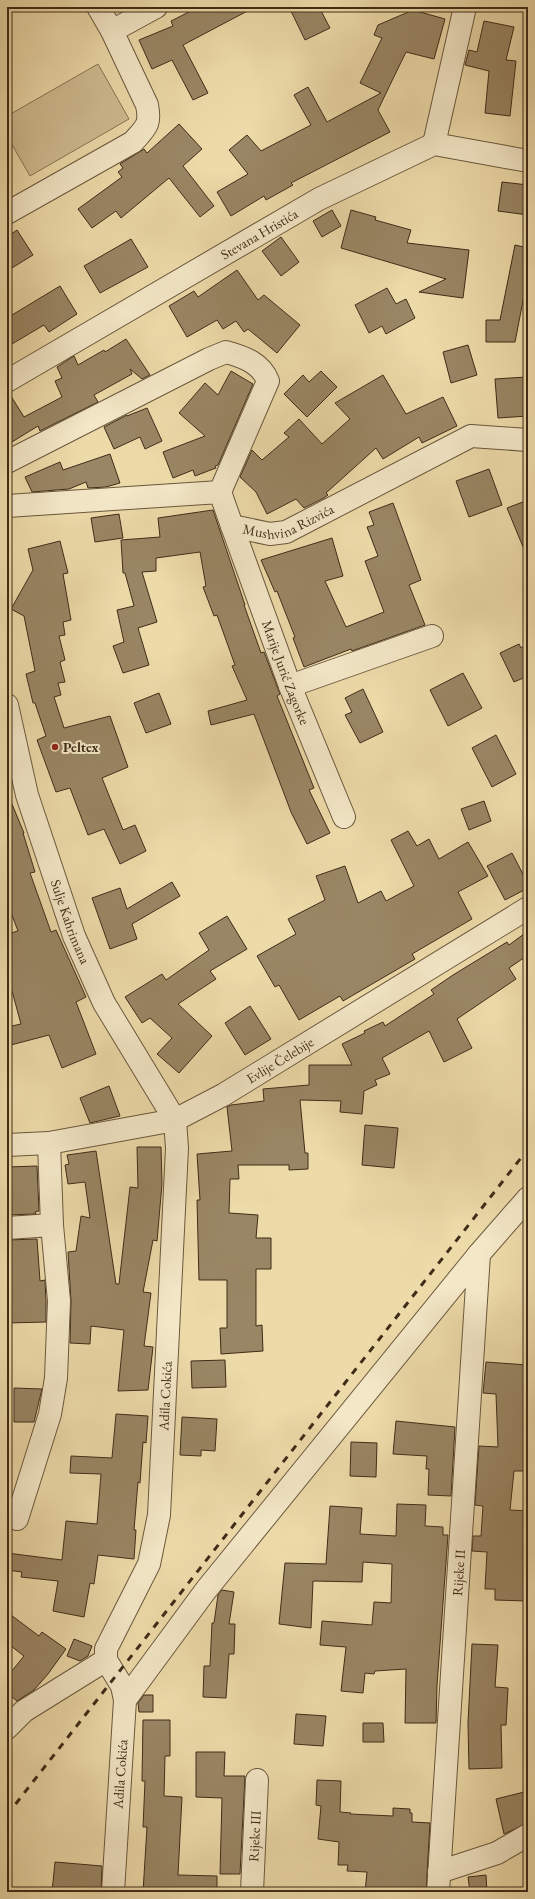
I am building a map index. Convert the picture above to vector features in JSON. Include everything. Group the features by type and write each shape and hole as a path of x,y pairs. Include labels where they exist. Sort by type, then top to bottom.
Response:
{"street":[{"path":"7,213 133,142 146,126 150,117 147,104 112,31 98,7"},
{"path":"112,31 156,7"},
{"path":"465,7 434,144 528,161"},
{"name":"Stevana Hristića","path":"7,381 320,198 434,144"},
{"path":"7,462 209,358 226,352 253,363 264,371 268,381 220,492 7,506"},
{"name":"Mushvina Rizvića","path":"220,492 232,526 270,534 286,532 471,436 528,440"},
{"name":"Marije Jurić Zagorke","path":"232,526 290,686 344,816"},
{"path":"290,686 432,636"},
{"name":"Sulje Kahrimana","path":"7,705 27,795 74,936 104,1003 175,1120"},
{"name":"Evlije Čelebije","path":"7,1145 49,1143 175,1120 223,1095 528,908"},
{"name":"Adila Cokića","path":"113,1892 125,1700 122,1686 106,1660 106,1649 149,1564 160,1514 177,1148 175,1120"},
{"path":"17,1519 50,1414 56,1378 59,1301 52,1226 49,1143"},
{"path":"125,1700 206,1590 480,1254 528,1198"},
{"path":"7,1228 52,1226"},
{"name":"Rijeke II","path":"438,1882 480,1254"},
{"path":"7,1728 24,1711 106,1660"},
{"name":"Rijeke III","path":"252,1892 257,1780"},
{"path":"438,1882 497,1853 528,1835"}],"shaded area":[{"path":"98,64 129,119 30,176 7,136 7,116"}],"building":[{"path":"199,7 255,7 183,45 208,93 193,100 172,60 152,69 139,40 173,26 171,21"},
{"path":"289,7 319,7 330,28 305,40"},
{"path":"413,10 445,19 434,59 406,52 378,110 390,132 291,183 293,185 266,200 264,196 231,216 217,192 248,174 229,150 247,135 261,151 311,125 294,95 308,87 327,122 381,93 360,83 382,38 374,35 378,25"},
{"path":"484,21 514,27 506,60 516,61 510,116 485,113 489,71 465,65 469,50 477,52"},
{"path":"179,124 202,149 183,166 214,206 200,217 169,178 121,218 116,211 92,228 78,209 122,177 118,172 123,168 120,164 144,149 147,153"},
{"path":"502,182 528,185 528,215 498,211"},
{"path":"332,210 341,226 322,237 313,221"},
{"path":"351,210 376,217 375,220 411,230 407,243 469,250 463,298 419,292 446,279 341,248"},
{"path":"17,230 33,255 7,271 7,237"},
{"path":"281,237 299,262 281,276 262,251"},
{"path":"131,239 148,267 100,293 84,266"},
{"path":"515,245 528,248 528,275 515,342 486,342 486,320 500,320"},
{"path":"237,270 258,300 264,295 300,325 277,353 248,329 244,332 236,321 223,329 217,320 187,337 169,306 194,291 198,297"},
{"path":"60,286 77,314 49,332 44,325 12,344 7,336 7,318"},
{"path":"387,288 396,304 406,299 415,318 386,334 382,326 369,333 355,305"},
{"path":"126,339 150,375 142,379 130,369 132,374 94,395 98,402 40,431 38,426 7,445 7,393 9,393 24,417 62,397 55,381 62,378 57,367 74,356 78,365 104,350 105,352"},
{"path":"468,345 477,375 451,383 443,352"},
{"path":"231,371 253,384 218,465 215,466 216,468 195,476 193,470 173,478 163,452 205,436 179,413 205,383 218,395"},
{"path":"321,371 337,387 307,417 284,394 303,375 309,382"},
{"path":"383,375 406,414 443,397 457,426 422,443 419,437 383,459 376,448 326,493 328,495 324,498 304,508 296,499 267,514 256,492 240,477 252,450 262,460 289,437 284,433 299,419 322,444 350,419 335,403"},
{"path":"526,377 528,416 498,418 495,379"},
{"path":"147,408 162,441 145,449 140,437 114,449 104,427 127,415"},
{"path":"110,454 120,483 106,487 88,488 86,482 69,489 32,492 25,477 60,462 63,470"},
{"path":"489,469 502,505 469,517 456,481"},
{"path":"528,500 528,559 507,508"},
{"path":"393,503 421,580 409,585 425,625 352,651 351,649 304,667 293,638 295,637 277,591 275,592 261,560 332,538 343,576 325,581 346,627 384,612 365,561 378,556 367,527 374,525 369,512"},
{"path":"213,510 261,653 264,652 280,694 277,696 314,788 309,790 330,833 307,844 291,812 254,714 211,725 208,711 247,700 232,666 235,665 217,615 214,616 203,587 206,586 200,552 156,558 156,571 142,572 157,622 138,628 149,665 123,673 113,646 124,642 117,610 134,606 125,573 123,573 121,540 160,537 158,518"},
{"path":"119,514 123,538 95,542 91,518"},
{"path":"60,541 68,573 63,574 71,620 63,622 65,635 59,636 65,660 60,662 65,682 58,683 61,695 54,697 64,728 110,716 128,767 102,778 123,830 135,825 146,851 120,864 104,829 88,835 70,788 56,792 37,740 46,736 35,703 33,703 26,674 35,671 24,616 11,609 33,570 28,549"},
{"path":"519,644 521,648 528,644 528,676 514,682 500,653"},
{"path":"463,673 482,708 448,726 430,690"},
{"path":"363,689 383,732 360,743 345,715 352,712 345,698"},
{"path":"159,693 171,724 146,733 134,703"},
{"path":"496,735 516,774 492,787 472,748"},
{"path":"7,792 24,833 35,872 30,873 51,932 56,930 86,997 76,1002 96,1054 62,1068 49,1035 7,1046 7,1027 21,1024 12,991 7,992 7,934 18,931 7,902"},
{"path":"484,801 491,821 469,830 461,809"},
{"path":"408,831 417,846 429,839 439,859 468,842 488,876 458,892 472,919 412,954 415,959 343,1001 340,996 299,1020 279,985 275,987 257,956 296,934 288,919 325,900 316,876 345,866 358,903 381,891 386,901 414,886 391,840"},
{"path":"512,853 528,884 528,888 505,900 487,866"},
{"path":"172,882 180,896 132,924 137,939 110,949 92,898 120,888 127,909"},
{"path":"227,916 247,949 210,971 216,979 178,1004 212,1036 179,1073 157,1054 172,1038 150,1018 142,1023 125,997 162,974 166,980 209,950 199,933"},
{"path":"528,931 528,955 509,968 516,979 457,1019 472,1048 444,1062 429,1031 382,1058 390,1074 375,1080 377,1085 364,1091 362,1114 340,1112 341,1101 300,1100 305,1153 308,1153 308,1169 289,1170 289,1165 238,1165 239,1179 230,1179 229,1213 258,1215 256,1238 271,1238 271,1269 256,1269 256,1326 262,1325 263,1351 221,1354 220,1328 227,1328 227,1280 199,1280 197,1200 200,1200 197,1154 232,1151 227,1107 231,1105 264,1101 263,1089 309,1085 309,1065 352,1065 342,1044 383,1022 385,1026 434,994 431,990 453,975 507,942 509,945"},
{"path":"250,1006 271,1039 245,1055 225,1023"},
{"path":"109,1086 120,1116 90,1123 80,1098"},
{"path":"365,1125 398,1128 394,1168 362,1165"},
{"path":"137,1147 161,1147 162,1184 157,1241 153,1240 143,1292 151,1293 144,1346 153,1347 148,1390 118,1391 124,1330 91,1326 90,1344 70,1343 71,1301 68,1252 76,1251 81,1216 90,1218 85,1182 68,1184 65,1165 69,1164 67,1155 96,1151 116,1284 119,1284 130,1187 138,1188"},
{"path":"37,1166 39,1211 35,1212 36,1214 7,1215 7,1167"},
{"path":"37,1239 40,1281 45,1280 46,1322 7,1323 7,1240"},
{"path":"225,1360 226,1387 192,1388 191,1361"},
{"path":"486,1362 527,1365 528,1471 514,1471 510,1510 528,1511 527,1601 495,1600 495,1589 485,1589 487,1552 472,1551 473,1536 481,1536 483,1506 475,1505 479,1446 498,1447 496,1394 483,1393"},
{"path":"14,1388 42,1389 34,1422 14,1422"},
{"path":"116,1414 148,1416 146,1443 143,1442 140,1483 138,1482 134,1530 136,1530 134,1559 98,1555 94,1584 90,1583 84,1617 53,1611 58,1581 21,1577 22,1572 7,1570 7,1553 62,1560 66,1521 97,1524 101,1474 70,1473 71,1456 112,1458"},
{"path":"182,1417 217,1419 215,1451 201,1450 201,1456 180,1455"},
{"path":"396,1421 455,1427 451,1496 428,1495 429,1469 426,1469 427,1456 393,1454"},
{"path":"351,1442 377,1443 376,1477 350,1476"},
{"path":"397,1504 426,1505 425,1526 443,1527 443,1535 448,1535 437,1685 436,1723 405,1723 406,1669 375,1671 374,1674 365,1673 363,1693 341,1691 346,1647 320,1645 322,1621 372,1625 374,1602 391,1603 392,1564 363,1562 362,1582 313,1581 311,1628 279,1624 285,1563 326,1564 330,1506 362,1508 360,1534 396,1536"},
{"path":"222,1590 234,1592 229,1624 235,1624 234,1654 229,1654 226,1698 203,1697 204,1666 210,1666 212,1623 214,1623 218,1595"},
{"path":"7,1612 39,1636 42,1632 66,1649 34,1690 17,1701 7,1693 7,1677 24,1656 7,1643"},
{"path":"74,1639 92,1646 88,1656 80,1661 67,1656"},
{"path":"472,1644 498,1645 495,1687 508,1688 506,1725 501,1725 502,1768 469,1769 468,1723"},
{"path":"144,1695 153,1695 153,1712 139,1712 138,1703"},
{"path":"296,1714 326,1716 323,1746 294,1744"},
{"path":"143,1720 170,1720 170,1756 165,1756 164,1796 182,1797 178,1875 217,1876 217,1892 143,1892 147,1827 143,1827 145,1781 142,1781"},
{"path":"363,1723 383,1723 384,1742 363,1742"},
{"path":"196,1752 225,1752 224,1776 245,1776 240,1874 220,1874 222,1798 196,1797"},
{"path":"317,1780 341,1781 340,1812 351,1813 350,1814 393,1816 393,1808 410,1809 410,1813 412,1813 412,1822 430,1823 426,1892 365,1892 367,1872 347,1871 348,1865 338,1865 339,1842 318,1839 321,1806 316,1805"},
{"path":"524,1792 528,1809 528,1823 504,1834 496,1799"},
{"path":"55,1862 102,1866 101,1892 52,1892"},
{"path":"486,1875 487,1892 470,1892 468,1877"}],"railway":[{"path":"7,1815 528,1149"}],"place":[{"name":"Peltex","path":"55,747"}]}
